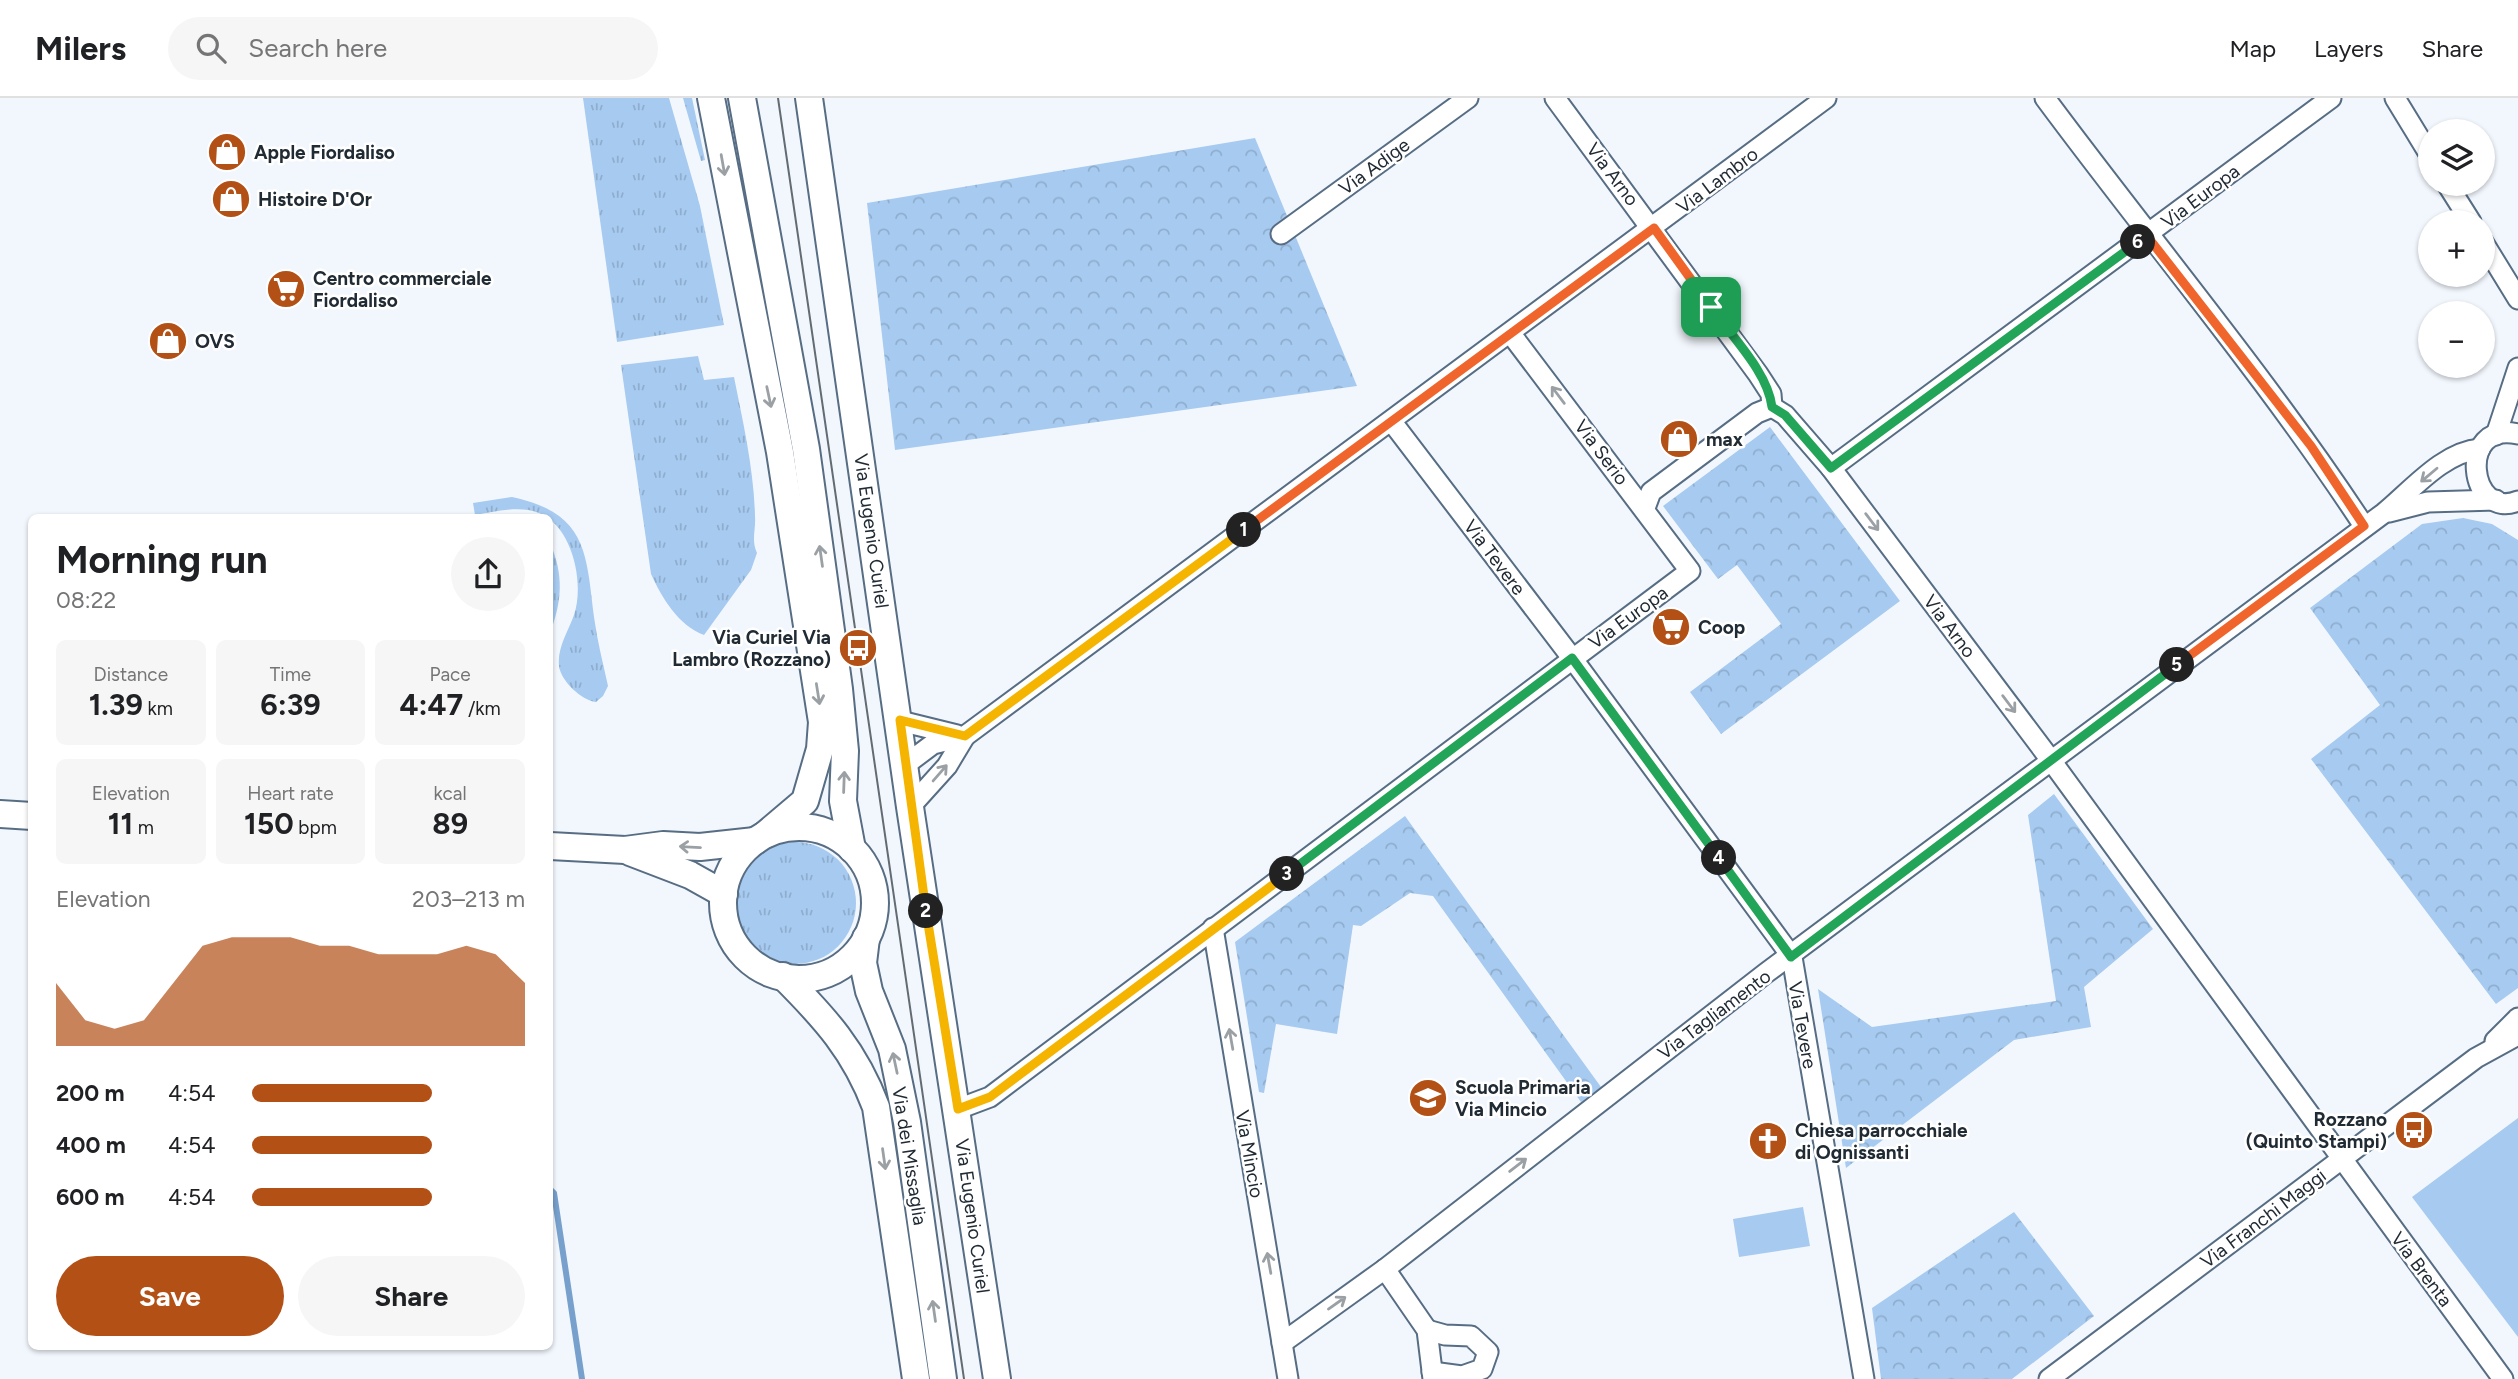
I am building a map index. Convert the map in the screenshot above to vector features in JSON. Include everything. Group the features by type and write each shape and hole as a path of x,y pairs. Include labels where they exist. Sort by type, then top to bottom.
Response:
{"main road":[{"path":"553,846 625,850 672,867 723,894 736,861 805,801 820,749 822,722 780,452 711,98"},
{"path":"742,98 806,449 839,689 845,751 843,801 852,849"},
{"path":"757,98 774,262"},
{"name":"Via Eugenio Curiel","path":"809,98 900,720 910,807 997,1379"},
{"path":"0,814 28,816"},
{"name":"Via dei Missaglia","path":"625,850 663,845 699,847 761,838 781,829 809,828 836,836 852,849 867,870 873,888 874,916 866,938 863,963 869,991 892,1049 907,1122 943,1379"},
{"name":"Via dei Missaglia","path":"723,894 725,919 736,945 756,965 783,976 801,978 828,972 852,957 866,938"},
{"name":"Via dei Missaglia","path":"783,976 829,1022 843,1041 863,1074 876,1107 916,1379"}],"street":[{"name":"Via Adige","path":"1281,234 1468,98"},
{"name":"Via Arno","path":"1555,98 1654,228 1758,374 1770,394 1772,407 1785,415 1831,468 2050,759 2340,1160"},
{"name":"Via Lambro","path":"965,736 1826,98"},
{"path":"2045,98 2147,236 2311,446 2364,526"},
{"name":"Via Europa","path":"1831,468 2331,98"},
{"path":"2395,98 2418,136"},
{"path":"2495,262 2518,299"},
{"name":"Via Serio","path":"1511,334 1690,571"},
{"path":"2511,504 2482,489 2476,477 2475,462 2480,449 2496,435 2518,368"},
{"path":"1644,508 1651,492 1757,414 1772,407"},
{"name":"Via Tevere","path":"1392,422 1572,658 1791,957 1864,1379"},
{"path":"2496,435 2518,434"},
{"name":"Via Tagliamento","path":"1282,1343 1385,1269 1766,973 1791,957 2050,759 2384,513 2461,450 2480,449"},
{"name":"Via Tagliamento","path":"2384,513 2428,502 2511,504"},
{"name":"Via Europa","path":"958,1109 990,1097 1690,571"},
{"path":"900,720 965,736"},
{"path":"905,765 933,744 965,736"},
{"path":"910,807 947,766 965,736"},
{"name":"Via Mincio","path":"1213,928 1288,1379"},
{"name":"Via Franchi Maggi","path":"2049,1379 2476,1058 2518,1018"},
{"name":"Via Franchi Maggi","path":"2476,1058 2518,1035"},
{"name":"Via Brenta","path":"2340,1160 2503,1379"},
{"path":"1385,1269 1427,1330 1432,1376 1462,1376 1482,1369 1488,1352 1471,1336 1427,1330"}],"green space":[{"path":"583,98 669,98 700,206 724,325 617,342"},
{"path":"683,98 692,98 705,160 701,161"},
{"path":"1255,138 1357,386 895,450 867,203"},
{"path":"698,356 704,380 734,377 750,464 754,499 754,544 757,553 751,570 704,635 679,618 651,574 621,365"},
{"path":"1770,427 1900,601 1721,734 1690,692 1781,624 1737,565 1718,579 1663,506"},
{"path":"512,497 537,504 555,513 569,525 578,539 588,573 608,686 596,702 584,698 573,689 559,666 561,646 574,615 578,587 573,556 560,530 553,523 553,514 507,510 475,514 473,503"},
{"path":"2463,518 2492,524 2518,540 2518,988 2496,1004 2311,759 2380,705 2310,608 2422,524"},
{"path":"553,550 560,588 553,623"},
{"path":"2054,794 2153,929 2084,987 2091,1027 2014,1040 1846,1168 1818,989 1872,1027 2056,1001 2028,815"},
{"path":"1405,816 1601,1087 1581,1102 1433,896 1410,893 1361,926 1353,925 1337,1034 1276,1024 1264,1093 1259,1092 1235,942"},
{"path":"795,842 818,847 838,860 851,880 856,903 851,926 838,946 818,959 795,964 772,959 752,946 739,926 734,903 739,880 752,860 772,847"},
{"path":"2518,1118 2518,1337 2412,1197"},
{"path":"1803,1207 1810,1246 1739,1257 1733,1219"},
{"path":"2014,1212 2094,1316 2012,1379 1881,1379 1872,1308"}],"waterway":[{"path":"553,1192 582,1379"}],"tram line":[{"path":"778,98 964,1379"}],"place":[{"name":"Apple Fiordaliso","path":"227,152"},
{"name":"Histoire D'Or","path":"231,199"},
{"name":"Centro commerciale Fiordaliso","path":"286,289"},
{"name":"OVS","path":"168,341"},
{"name":"max","path":"1679,439"},
{"name":"Coop","path":"1671,627"},
{"name":"Via Curiel Via Lambro (Rozzano)","path":"858,648"},
{"name":"Scuola Primaria Via Mincio","path":"1428,1098"},
{"name":"Rozzano (Quinto Stampi)","path":"2414,1130"},
{"name":"Chiesa parrocchiale di Ognissanti","path":"1768,1141"}],"route":[{"path":"1654,228 1711,307 1758,374 1770,394 1772,407 1785,415 1831,468 2147,236 2311,446 2364,526 2050,759 1791,957 1572,658 1378,807 990,1097 958,1109 910,807 900,720 965,736 1654,228"}]}
